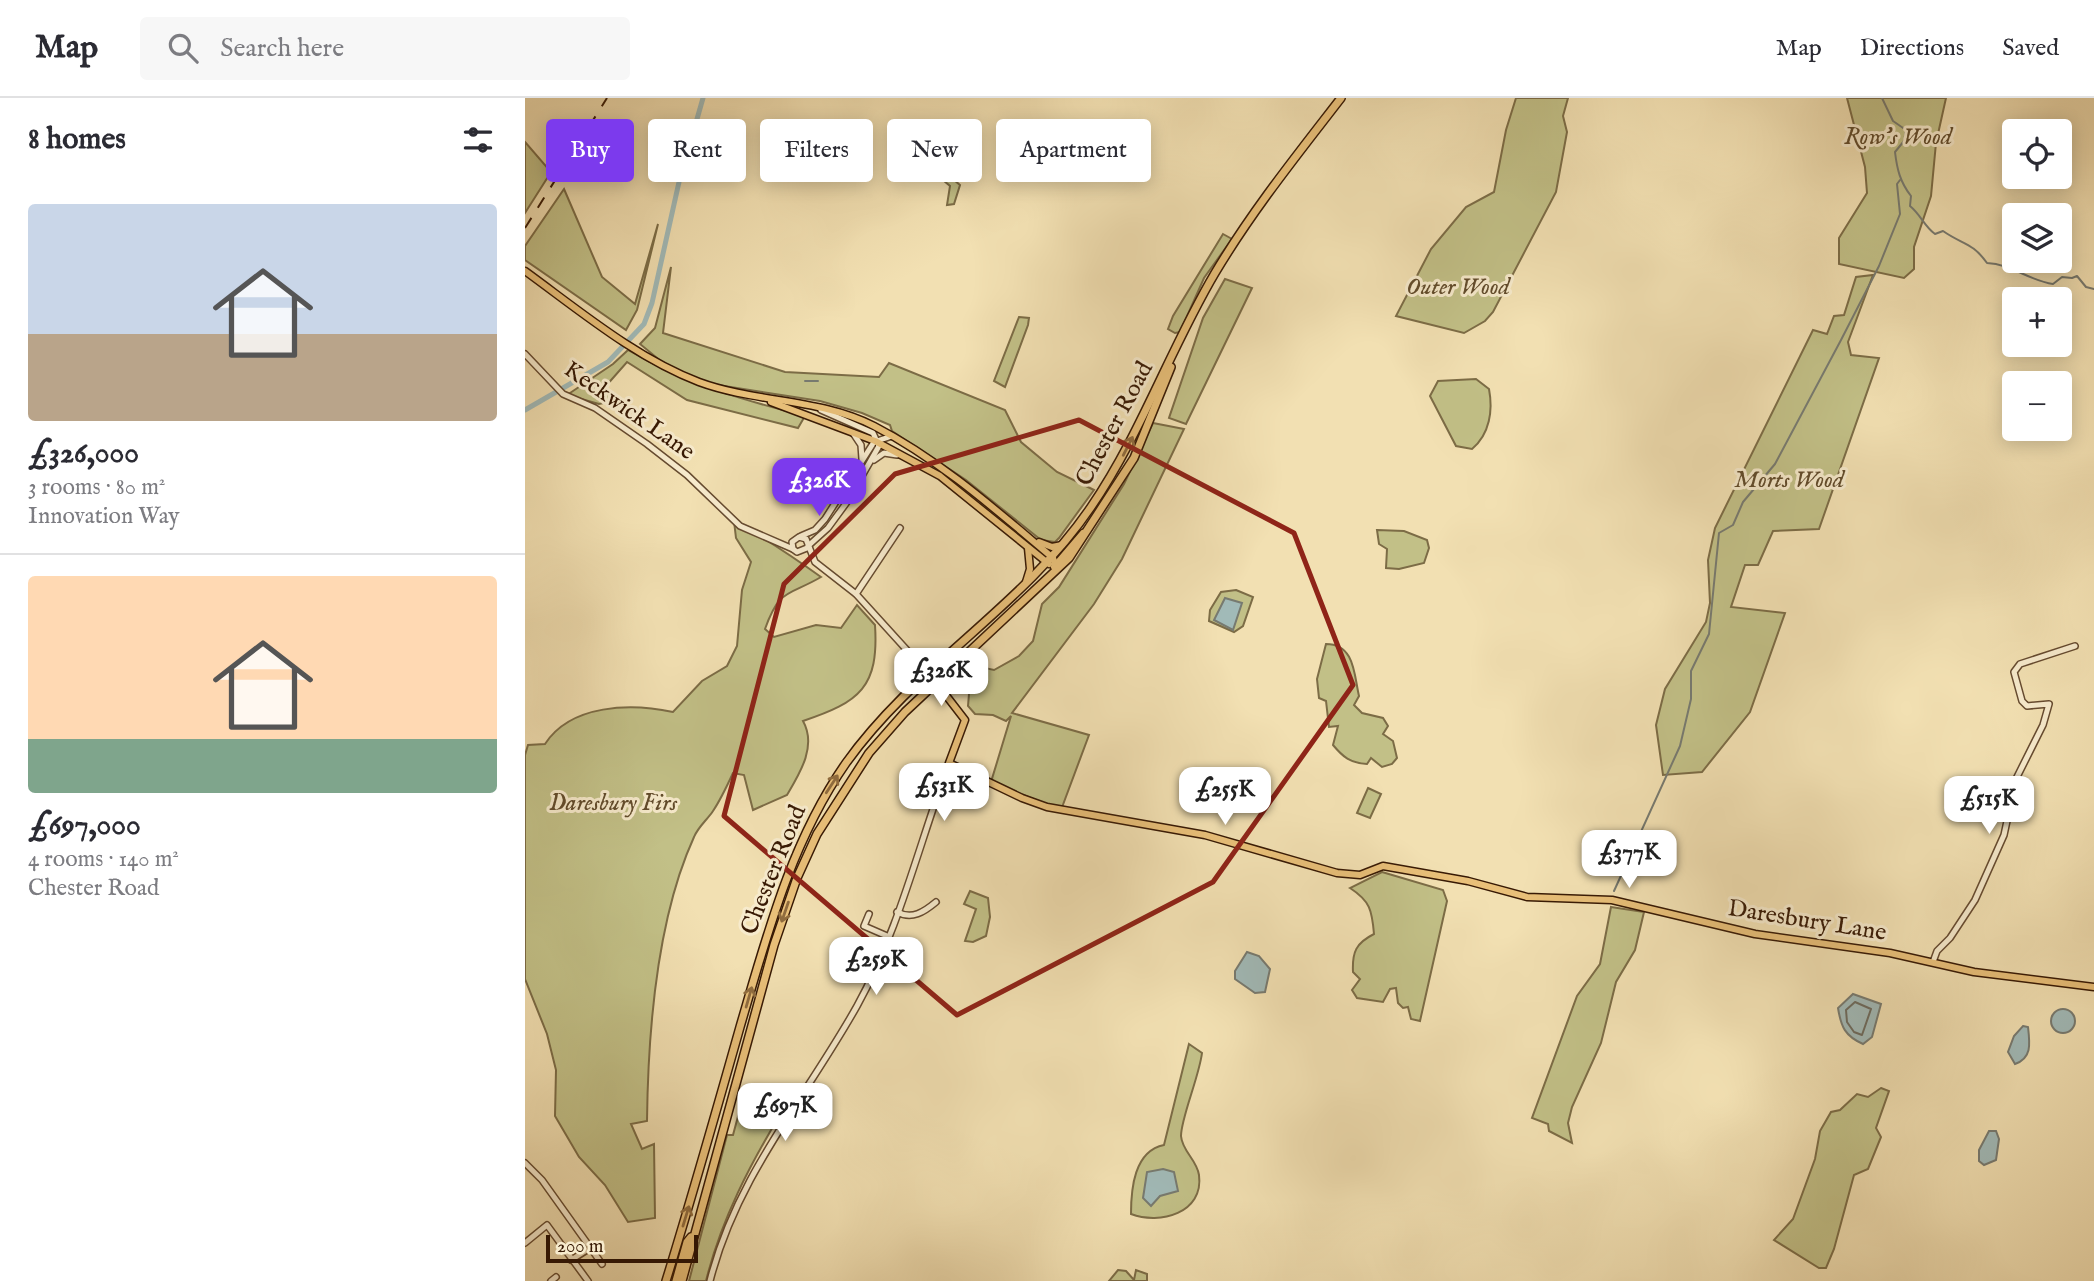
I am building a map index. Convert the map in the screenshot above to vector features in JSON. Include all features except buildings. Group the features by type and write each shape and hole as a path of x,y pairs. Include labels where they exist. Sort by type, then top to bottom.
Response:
{"highway":[{"name":"Chester Road","path":"666,1281 775,911 800,844 824,796 853,754 923,671 1018,593 1052,561 1122,457 1214,275 1247,224 1341,98"},
{"name":"Chester Road","path":"682,1281 771,956 804,863 833,806 869,753 936,681 1069,558 1134,458 1182,337"},
{"path":"675,1281 687,1242 694,1233"}],"main road":[{"path":"525,271 635,349 699,382 763,399 878,441 955,486 1027,547 1052,561"},
{"path":"763,399 813,406 852,417 892,436 950,474 1028,537 1052,561"},
{"path":"1049,577 1052,561 1089,527"},
{"path":"1028,537 1052,547 1064,544"},
{"path":"1018,593 1030,573 1027,547"},
{"path":"923,671 936,681 965,720 949,763"},
{"name":"Daresbury Lane","path":"949,763 1021,798 1047,807 1205,835 1337,873 1360,875 1383,866 1468,881 1527,897 1612,900 1755,934 1873,950 1975,972 2094,988"}],"street":[{"name":"Keckwick Lane","path":"525,354 563,394 595,408 647,444 687,475 740,526 793,549 806,549"},
{"path":"806,549 828,528 871,463 878,441 873,433 813,406"},
{"path":"850,430 861,445 862,463"},
{"path":"780,544 820,525 878,441 892,436"},
{"path":"871,463 884,453 903,456"},
{"path":"856,594 900,528"},
{"path":"795,538 804,538 806,549 811,556 856,594 923,671"},
{"path":"793,549 795,538"},
{"path":"893,538 900,543"},
{"path":"1933,962 1937,951 1950,938 1975,900 2004,835 2016,779 2043,725 2049,704 2027,706 2022,701 2014,672 2020,664 2075,646"},
{"path":"710,1281 751,1173 856,1007 897,912 949,763"},
{"path":"897,912 907,915 920,914 936,902"},
{"path":"860,935 869,914"},
{"path":"864,926 887,936"},
{"path":"525,1163 542,1181 602,1264"},
{"path":"525,1243 547,1225 588,1281"},
{"path":"571,1261 590,1248"}],"highlighted area":[{"path":"1079,420 1294,533 1353,685 1213,882 957,1015 724,816 784,584 895,474"}],"green space":[{"name":"Outer Wood","path":"1516,98 1568,98 1563,116 1567,132 1556,192 1493,312 1485,321 1464,333 1396,316 1431,249 1466,207 1494,192 1506,130"},
{"name":"Row's Wood","path":"1847,98 1946,98 1936,143 1931,196 1914,247 1914,269 1904,278 1839,264 1839,238 1867,193 1865,167"},
{"path":"525,142 546,166 546,180 525,213"},
{"path":"945,182 957,182 960,185 954,204 947,205 950,186"},
{"path":"564,189 602,277 635,304 658,224 637,310 626,330 525,260 525,246"},
{"path":"1223,234 1232,239 1204,278 1180,332 1175,333 1168,329 1173,316"},
{"path":"671,267 663,333 785,372 879,377 889,363 1005,410 1021,442 1057,472 1094,490 1055,542 1041,540 966,480 892,431 890,425 862,413 820,401 699,382 668,367 640,344 655,328"},
{"name":"Morts Wood","path":"1873,275 1848,342 1851,355 1879,358 1819,529 1773,531 1758,565 1745,565 1731,607 1785,613 1750,712 1702,772 1663,775 1656,725 1665,689 1706,622 1710,603 1708,560 1715,528 1813,330 1827,334 1834,316 1844,315 1856,277"},
{"path":"1225,279 1252,288 1186,424 1169,418 1203,318"},
{"path":"1019,317 1029,318 1028,325 1005,387 994,381"},
{"path":"628,350 671,372 714,389 805,416 798,428 687,400 627,362 605,387 619,400 599,404 567,395 613,364"},
{"path":"1476,379 1489,389 1491,405 1483,436 1472,449 1456,446 1430,396 1438,381"},
{"path":"1153,423 1184,429 1122,559 1094,604 1012,713 1089,735 1061,810 991,782 1011,716 1006,721 993,715 975,714 968,706 969,694 962,684 963,676 976,666 994,670 1019,656 1033,641 1042,604 1059,587 1124,484"},
{"name":"Daresbury Firs","path":"734,521 821,577 781,599 770,615 765,629 774,637 816,625 841,628 857,605 875,625 873,663 869,678 852,699 803,721 807,730 808,750 787,795 753,810 744,775 733,773 716,806 694,837 681,869 663,939 653,1014 647,1121 631,1124 642,1149 654,1144 655,1218 628,1222 605,1185 579,1157 555,1116 556,1070 547,1034 525,979 525,755 528,745 545,744 556,731 586,714 621,708 673,712 702,681 727,666 737,646 742,590 751,562 736,538"},
{"path":"1377,530 1404,531 1427,540 1429,548 1424,563 1399,569 1386,568 1387,549 1379,544"},
{"path":"1236,590 1253,597 1243,626 1234,632 1209,621 1210,610 1221,592"},
{"path":"1326,644 1336,645 1348,655 1359,696 1354,705 1362,713 1383,718 1388,726 1383,734 1393,741 1397,758 1392,764 1382,767 1371,758 1367,764 1351,761 1333,745 1338,726 1329,727 1326,701 1319,698 1317,679"},
{"path":"1368,788 1381,794 1370,818 1357,813"},
{"path":"1382,872 1443,890 1447,901 1420,1021 1411,1019 1408,1007 1403,1008 1398,1003 1396,988 1390,989 1383,1002 1357,998 1352,990 1360,979 1353,972 1354,954 1363,941 1374,934 1369,907 1362,897 1350,888"},
{"path":"970,891 988,898 990,917 986,936 973,942 965,941 976,909 964,904"},
{"path":"1611,907 1644,912 1635,950 1616,982 1601,1043 1572,1107 1568,1123 1572,1143 1549,1131 1548,1124 1532,1118 1577,996 1600,964"},
{"path":"1189,1044 1202,1053 1181,1136 1198,1170 1199,1188 1195,1199 1178,1213 1155,1218 1131,1214 1132,1194 1140,1163 1154,1149 1164,1145"},
{"path":"1881,1088 1889,1091 1876,1128 1881,1137 1868,1169 1854,1175 1834,1249 1826,1268 1819,1268 1774,1240 1793,1219 1815,1159 1820,1131 1831,1112 1840,1110 1857,1094 1868,1097"},
{"path":"743,1098 783,1110 738,1193 712,1258 706,1281 689,1281 727,1135 733,1135"},
{"path":"1118,1270 1126,1271 1134,1280 1136,1270 1147,1274 1147,1281 1109,1281"}],"water":[{"path":"1225,598 1242,603 1233,630 1214,620"},
{"path":"1247,952 1259,956 1270,969 1265,992 1255,993 1235,979 1235,971"},
{"path":"1853,994 1881,1004 1872,1037 1863,1044 1848,1034 1839,1015 1838,1008"},
{"path":"2063,1009 2072,1012 2075,1021 2072,1030 2063,1033 2054,1030 2051,1021 2054,1012"},
{"path":"2023,1026 2028,1027 2029,1050 2021,1061 2015,1064 2008,1052 2014,1036"},
{"path":"1989,1131 1996,1131 1999,1139 1996,1160 1984,1165 1979,1161 1979,1150"},
{"path":"1163,1169 1174,1172 1178,1191 1160,1196 1151,1206 1143,1198 1147,1172"}],"waterway":[{"path":"525,410 608,362 644,324 652,303 679,182 703,98"},
{"path":"1882,98 1893,121 1906,130 1904,141 1895,152 1898,170 1911,196 1910,206 1931,231 1935,234 1943,231 1967,244 1987,263 2004,266 2036,280 2053,284 2062,277 2077,276 2086,287 2094,289"},
{"path":"1614,891 1680,746 1691,699 1691,671 1709,634 1719,533 1733,525 1743,502 1775,464 1879,266 1900,214 1897,184 1900,180"},
{"path":"805,381 818,381"}],"railway":[{"path":"525,228 607,98"}]}
